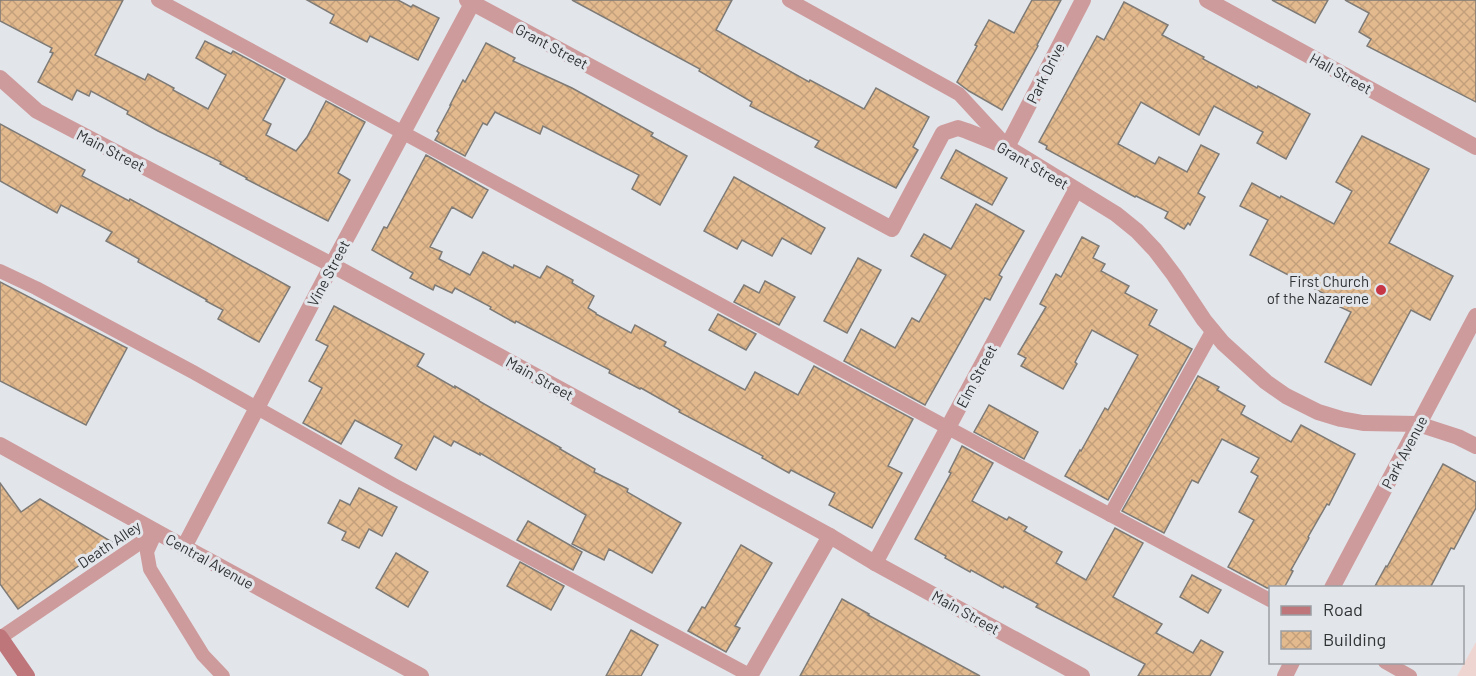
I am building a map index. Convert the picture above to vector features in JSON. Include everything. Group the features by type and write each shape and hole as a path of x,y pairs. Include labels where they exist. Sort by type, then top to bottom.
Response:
{"main road":[{"path":"0,638 27,676"}],"street":[{"name":"Park Drive","path":"1007,147 1083,0"},
{"name":"Hall Street","path":"1207,0 1476,147"},
{"name":"Vine Street","path":"184,547 471,1"},
{"name":"Grant Street","path":"471,1 892,229 943,133 958,128 1007,147 1116,214 1137,231 1155,250 1204,321 1223,343 1266,382 1300,404 1318,412 1363,423 1418,424 1458,437 1476,446"},
{"name":"Main Street","path":"0,78 37,111 332,265 1082,676"},
{"path":"0,95 37,111"},
{"name":"Elm Street","path":"875,563 1076,190"},
{"name":"Park Avenue","path":"1333,586 1476,316"},
{"name":"Central Avenue","path":"0,445 422,676"},
{"path":"751,676 830,536"}],"lane":[{"path":"158,0 1269,599"},
{"path":"789,0 959,94 1007,147"},
{"path":"0,271 172,361 394,485 751,676"},
{"path":"1110,514 1213,330"},
{"name":"Death Alley","path":"0,638 156,532"},
{"name":"Death Alley","path":"156,532 147,552 150,569 203,655 223,676"},
{"path":"1387,664 1410,676"}],"shaded area":[{"path":"1476,642 1476,676 1457,676"}],"building":[{"path":"0,0 123,0 95,55 145,80 148,74 208,109 226,75 196,58 205,41 231,54 233,51 285,79 263,120 271,124 266,135 296,151 307,137 326,101 365,122 338,173 350,180 328,221 246,179 220,164 221,162 127,114 128,111 91,91 89,96 77,90 72,100 38,82 53,53 50,52 52,48 0,21"},
{"path":"307,0 398,0 439,18 418,60 370,36 367,42 330,23 334,15"},
{"path":"572,0 732,0 716,30 809,82 810,80 864,109 876,88 929,117 913,147 918,150 896,188 815,147 819,141 750,106 752,102 699,71 700,69"},
{"path":"1032,0 1061,0 1002,110 957,82 989,20 1014,33"},
{"path":"1272,0 1328,0 1315,23"},
{"path":"1345,0 1476,0 1476,102 1367,46 1371,39 1359,32 1369,13"},
{"path":"1124,2 1168,25 1162,35 1257,88 1258,86 1310,114 1286,159 1257,143 1263,132 1214,106 1199,135 1141,102 1118,144 1155,164 1159,157 1187,172 1201,145 1219,154 1198,193 1205,197 1190,225 1188,223 1184,229 1165,218 1168,212 1135,197 1046,149 1047,146 1039,142 1097,36 1104,40"},
{"path":"486,43 515,58 513,61 572,88 653,133 651,136 687,156 660,205 632,189 639,175 543,126 540,134 495,112 487,125 483,123 465,156 435,140 439,133 437,131 463,80 465,82"},
{"path":"0,124 85,170 82,176 129,201 130,199 290,287 259,342 218,319 223,310 138,262 139,259 106,241 112,232 61,205 57,213 0,181"},
{"name":"First Church of the Nazarene","path":"1362,136 1429,169 1389,243 1453,276 1430,320 1411,310 1371,385 1325,362 1351,312 1340,307 1342,303 1250,255 1268,220 1240,206 1252,183 1334,224 1352,191 1336,182"},
{"path":"956,150 1007,178 992,205 941,178"},
{"path":"426,155 488,190 472,218 452,207 430,247 442,252 439,259 470,275 483,252 513,268 514,265 540,278 547,266 573,280 572,283 594,296 588,308 596,314 631,333 635,325 666,342 664,346 745,390 755,372 798,395 814,366 913,419 888,466 902,473 872,528 829,505 835,493 791,470 789,473 762,458 763,456 679,412 680,410 641,388 609,373 610,370 516,321 515,323 455,288 452,293 435,285 433,290 410,278 413,273 372,250 384,227 387,228"},
{"path":"734,177 825,228 811,254 782,238 772,256 742,240 737,249 704,231"},
{"path":"976,204 1024,231 999,275 1002,277 990,300 985,298 925,405 844,361 861,329 895,348 912,318 919,322 946,275 911,256 924,234 951,249"},
{"path":"1082,237 1099,246 1093,258 1105,264 1101,271 1129,286 1125,293 1157,310 1149,325 1192,349 1108,500 1065,476 1105,408 1108,410 1138,355 1092,330 1063,389 1021,366 1026,358 1018,354 1046,307 1040,304 1056,274 1061,277"},
{"path":"858,258 881,270 847,333 824,321"},
{"path":"765,281 795,297 779,325 734,302 744,285 759,293"},
{"path":"0,282 127,348 86,425 0,381"},
{"path":"334,306 424,354 417,366 561,448 595,469 594,472 628,489 627,492 681,523 652,573 609,549 604,560 572,544 586,515 480,453 480,455 454,441 451,446 434,436 416,470 395,458 402,445 355,420 341,444 303,423 322,388 309,381 328,346 316,340"},
{"path":"718,314 756,334 746,350 709,330"},
{"path":"1198,376 1219,387 1217,390 1245,406 1241,414 1291,442 1301,425 1355,454 1329,505 1327,504 1308,537 1285,586 1267,588 1228,567 1254,520 1239,512 1258,476 1251,472 1259,458 1222,439 1198,483 1192,480 1164,533 1122,511"},
{"path":"989,405 1038,432 1024,459 974,432"},
{"path":"962,446 993,463 972,501 1007,520 1009,517 1027,527 1024,531 1062,552 1056,563 1086,580 1115,528 1143,543 1113,597 1162,624 1156,633 1193,653 1201,640 1223,652 1210,676 1138,676 1145,664 1036,607 1038,604 1004,586 1003,588 971,570 970,572 915,539 951,473 949,472"},
{"path":"1443,464 1476,482 1476,508 1431,586 1375,586"},
{"path":"0,483 21,512 40,499 112,542 18,609 0,584"},
{"path":"359,488 397,507 382,536 369,529 359,548 342,540 346,532 328,523 340,500 350,505"},
{"path":"528,521 582,552 573,570 517,540"},
{"path":"741,545 772,563 735,626 740,628 726,652 688,631 702,607 705,608"},
{"path":"396,553 428,572 408,607 376,588"},
{"path":"520,562 564,586 551,610 507,586"},
{"path":"1192,575 1221,590 1208,613 1180,597"},
{"path":"842,599 868,615 980,676 800,676"},
{"path":"631,630 658,645 641,676 606,676"}],"place":[{"name":"First Church of the Nazarene","path":"1381,290"}]}
